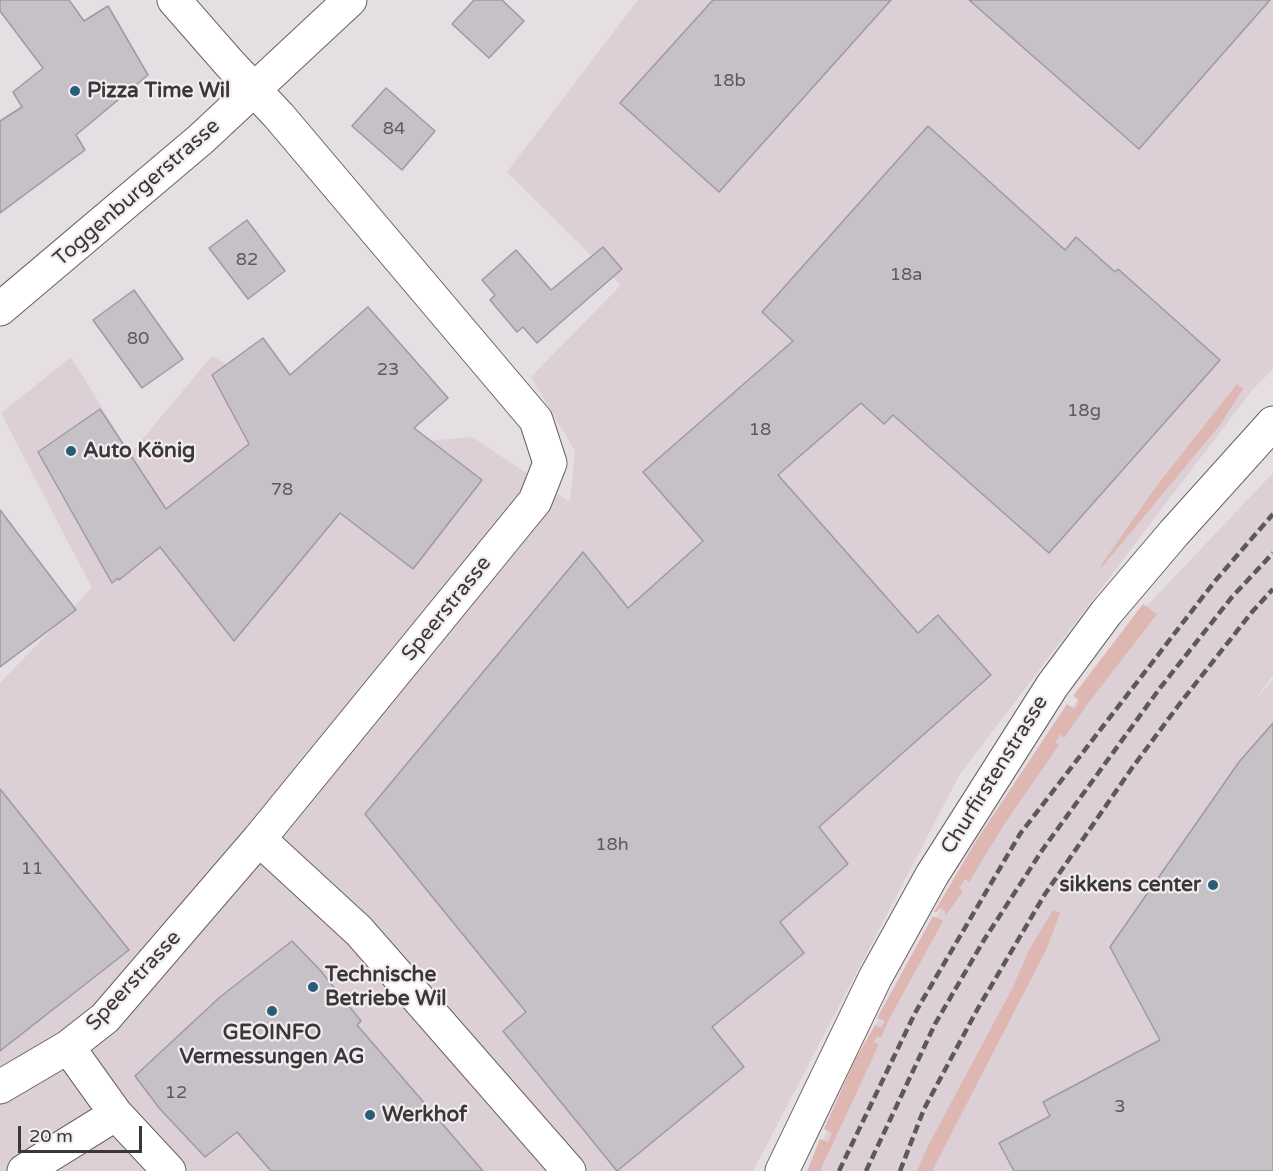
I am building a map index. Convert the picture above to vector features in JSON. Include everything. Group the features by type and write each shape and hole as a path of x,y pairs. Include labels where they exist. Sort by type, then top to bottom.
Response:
{"street":[{"name":"Speerstrasse","path":"0,1087 68,1047 105,1018 259,839 535,501 550,463 536,420 279,116 174,0"},
{"name":"Toggenburgerstrasse","path":"0,309 201,139 350,0"},
{"name":"Churfirstenstrasse","path":"782,1171 875,978 932,874 1052,686 1121,595 1273,423"},
{"path":"259,839 359,931 569,1171"},
{"path":"68,1047 116,1114 166,1170"},
{"path":"24,1171 116,1114"}],"shaded area":[{"path":"638,0 1273,0 1273,369 1252,390 960,774 753,1171 0,1171 0,683 92,588 1,413 71,357 130,454 212,356 372,446 472,437 570,502 575,451 531,377 621,285 507,172"},
{"path":"1237,384 1243,389 1220,425 1100,567 1155,488"},
{"path":"1273,473 1273,675 1253,702 1273,680 1273,1171 811,1171 839,1101 882,1013 988,825 1139,614"},
{"path":"1143,604 1157,614 1064,738 1061,734 1055,742 1059,745 1005,823 969,882 965,879 959,888 963,891 946,915 945,911 940,908 934,912 976,841 1067,704 1075,709 1079,700 1073,696"},
{"path":"1053,910 1060,913 1046,950 932,1171 917,1171 928,1146 1012,989 1029,950"},
{"path":"933,916 943,921 889,1019 881,1038 877,1036 874,1042 879,1044 820,1171 807,1171 820,1139 828,1142 832,1133 824,1129 855,1060 875,1025 881,1028 885,1021 877,1018"}],"building":[{"path":"0,0 69,0 84,21 108,6 148,75 76,135 85,150 0,213 0,121 22,107 13,92 43,68 0,11"},
{"path":"474,0 502,0 524,21 489,58 452,24"},
{"path":"713,0 891,0 719,192 620,103"},
{"path":"969,0 1270,0 1139,149"},
{"path":"386,88 435,131 402,170 352,126"},
{"path":"928,126 1065,250 1076,237 1115,272 1118,269 1220,360 1049,553 893,415 884,424 861,403 778,475 918,633 938,615 991,675 819,827 848,864 780,922 804,953 712,1027 744,1067 617,1171 503,1031 526,1012 365,814 583,552 628,608 703,541 643,472 793,341 762,312"},
{"path":"247,220 285,271 248,299 209,248"},
{"path":"603,247 622,269 537,343 523,327 517,332 490,300 495,295 482,280 516,250 551,290"},
{"path":"134,290 183,359 142,388 93,320"},
{"path":"368,307 448,398 414,428 482,480 413,569 340,513 234,641 160,547 112,583 38,452 100,409 166,509 249,444 212,375 263,338 290,375"},
{"path":"0,510 76,610 0,667"},
{"path":"1273,723 1273,1171 1014,1171 999,1143 1050,1116 1043,1102 1160,1040 1110,947 1239,762"},
{"path":"0,789 129,950 0,1051"},
{"path":"292,941 320,970 361,1021 357,1025 483,1171 271,1171 237,1132 205,1157 160,1109 135,1076 220,997"}],"railway":[{"path":"839,1171 915,1013 1020,834 1215,581 1273,514"},
{"path":"866,1171 935,1024 984,940 1043,849 1160,688 1232,597 1273,553"},
{"path":"900,1171 924,1109 977,1010 1045,894 1132,768 1181,702 1273,589"}],"place":[{"name":"Pizza Time Wil","path":"75,91"},
{"name":"Auto König","path":"71,451"},
{"name":"sikkens center","path":"1213,885"},
{"name":"Technische Betriebe Wil","path":"313,987"},
{"name":"GEOINFO Vermessungen AG","path":"272,1011"},
{"name":"Werkhof","path":"370,1115"}]}
